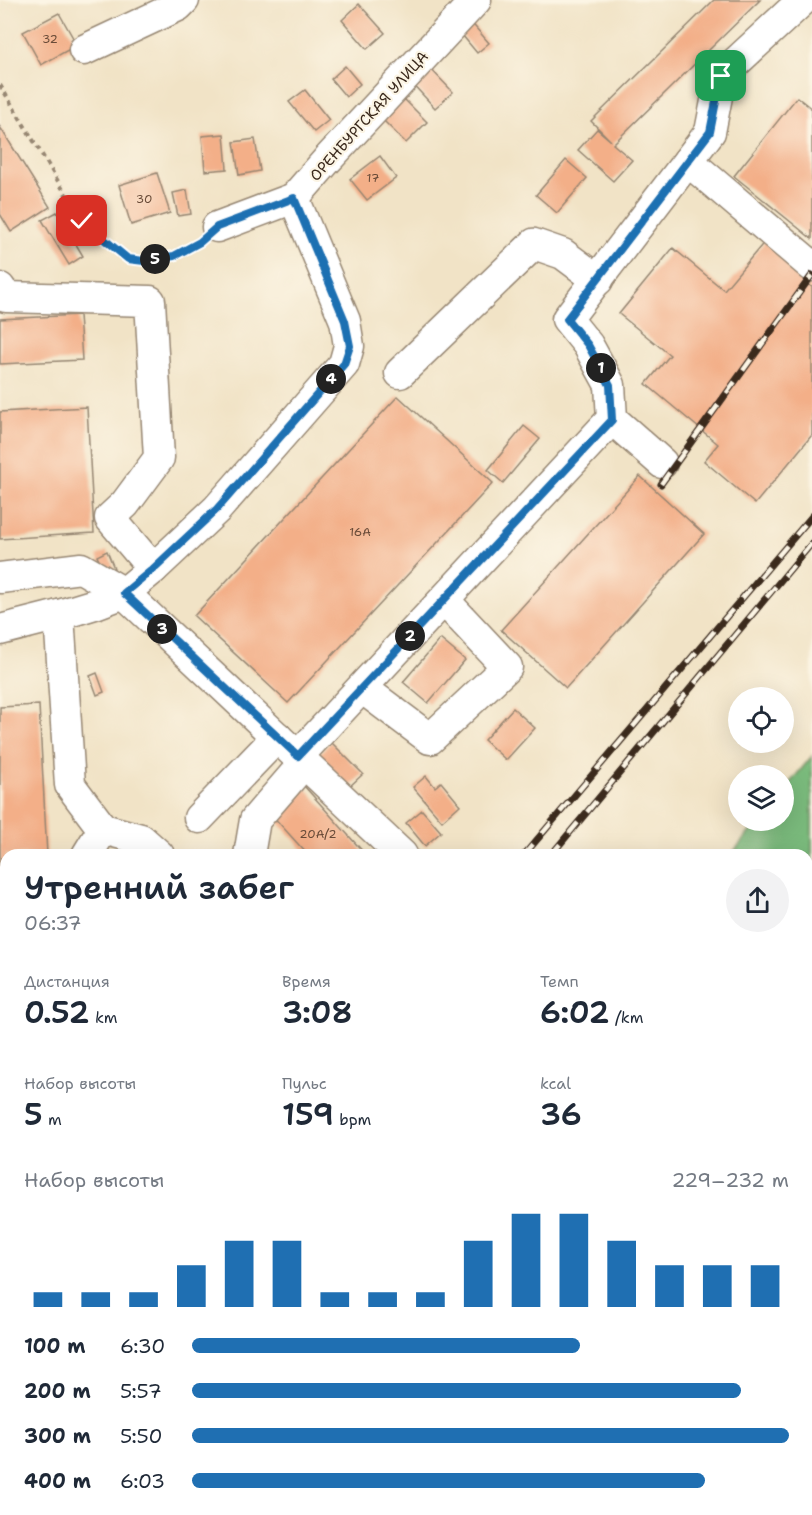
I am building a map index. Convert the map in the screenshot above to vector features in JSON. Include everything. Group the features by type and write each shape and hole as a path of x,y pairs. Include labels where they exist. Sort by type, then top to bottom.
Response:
{"street":[{"path":"84,50 178,6 184,0"},
{"name":"ОРЕНБУРГСКАЯ УЛИЦА","path":"217,227 294,198 476,0"},
{"path":"662,463 612,420 610,385 588,345 567,319 710,132 721,76 803,0"},
{"path":"688,161 812,266"},
{"path":"0,630 59,615 124,593 217,509 344,364 350,346 345,321 294,198"},
{"path":"400,373 534,244 562,254 598,280"},
{"path":"0,288 6,297 150,301 159,458 125,504 110,518 153,569"},
{"path":"199,818 293,752 362,688 612,420"},
{"path":"0,578 81,568 124,593 396,849"},
{"path":"362,688 430,739 507,668 444,600"},
{"path":"59,615 70,785 103,829 141,839 152,849"},
{"path":"250,849 255,820 293,752"},
{"path":"91,849 103,829"}],"path":[{"path":"0,85 82,221 128,259 144,261 174,256 200,242 217,227"}],"green space":[{"path":"812,756 812,849 736,849 751,831 794,831 794,778"}],"building":[{"path":"714,0 760,0 613,144 632,160 613,181 578,150 597,129 611,141 591,121"},
{"path":"359,4 385,33 367,49 342,20"},
{"path":"59,13 77,45 41,65 23,32"},
{"path":"469,20 489,43 477,53 458,30"},
{"path":"425,63 453,92 435,108 408,79"},
{"path":"345,66 360,84 346,97 331,79"},
{"path":"305,90 329,120 314,132 289,102"},
{"path":"397,92 427,122 406,143 376,113"},
{"path":"797,97 812,109 812,239 734,176"},
{"path":"0,127 50,207 11,232 0,214"},
{"path":"224,134 227,169 205,171 202,136"},
{"path":"255,139 260,171 239,175 234,142"},
{"path":"380,156 396,178 367,200 350,179"},
{"path":"566,160 587,178 557,213 536,195"},
{"path":"157,173 170,213 131,225 119,185"},
{"path":"187,190 191,214 178,216 173,193"},
{"path":"57,212 83,256 69,265 42,220"},
{"path":"766,240 812,277 809,285 812,287 812,435 755,504 704,461 718,444 646,384 670,355 619,314 673,248 724,290"},
{"path":"79,315 82,360 0,364 0,319"},
{"path":"398,396 493,483 288,703 194,616"},
{"path":"87,407 94,533 0,539 0,412"},
{"path":"524,426 540,439 503,483 488,470"},
{"path":"640,476 704,534 566,688 501,630"},
{"path":"107,551 114,568 104,572 97,556"},
{"path":"440,639 465,660 428,703 403,682"},
{"path":"97,673 104,692 97,695 90,676"},
{"path":"39,705 47,849 0,849 0,707"},
{"path":"513,708 535,728 506,760 484,740"},
{"path":"331,742 363,774 349,787 318,755"},
{"path":"426,776 435,787 441,782 460,805 442,821 413,787"},
{"path":"296,777 361,849 303,849 270,813"},
{"path":"422,810 441,832 425,846 406,823"}],"railway":[{"path":"661,484 812,275"},
{"path":"529,849 812,516"},
{"path":"556,849 812,543"}],"route":[{"path":"82,221 128,259 144,261 174,256 200,242 217,227 294,198 345,321 350,346 344,364 217,509 124,593 298,756 612,420 610,385 588,345 567,319 710,132 721,76"}]}
